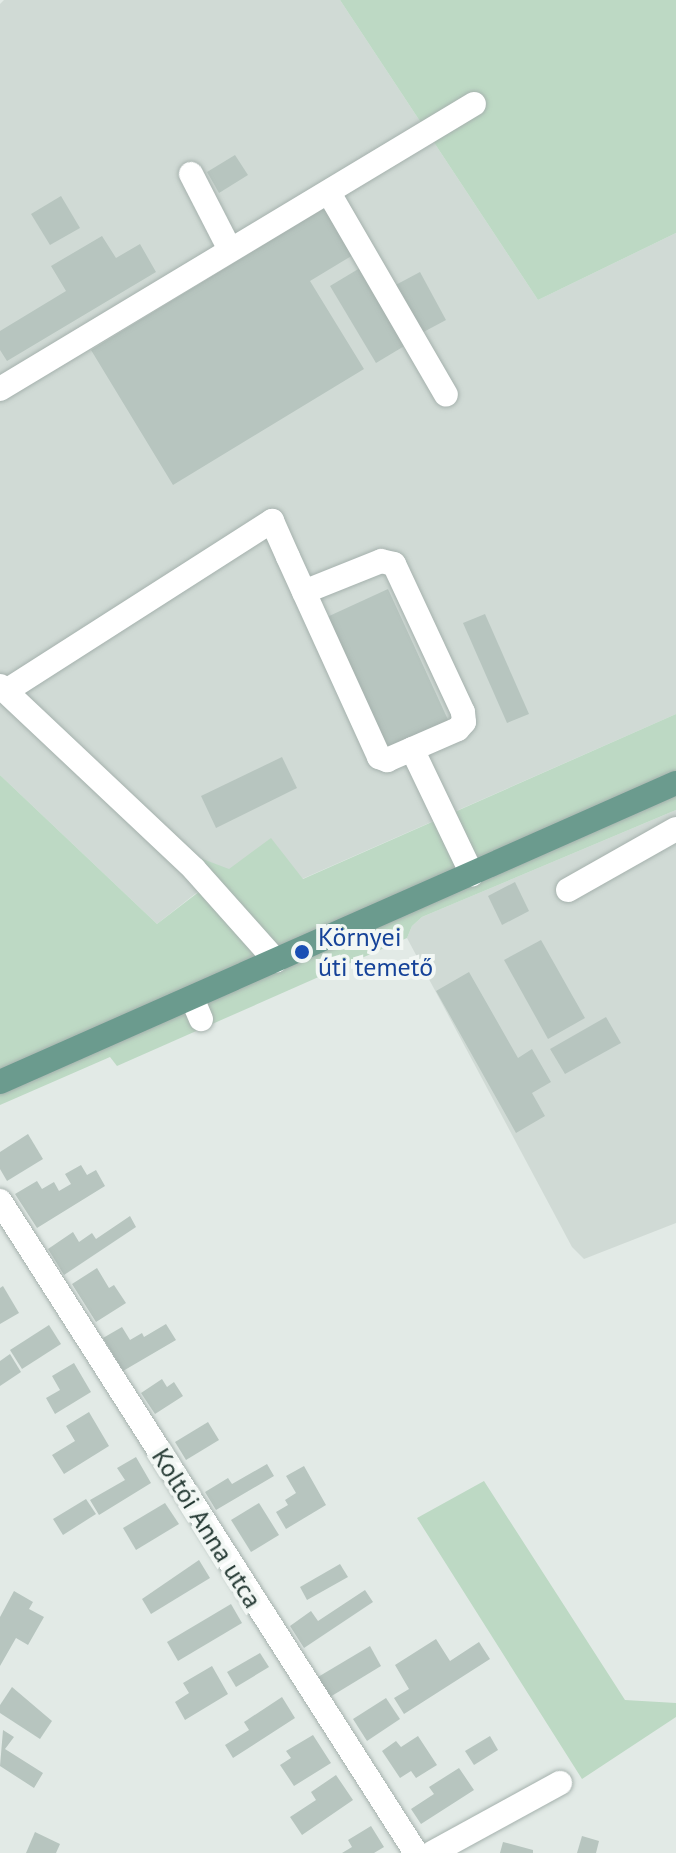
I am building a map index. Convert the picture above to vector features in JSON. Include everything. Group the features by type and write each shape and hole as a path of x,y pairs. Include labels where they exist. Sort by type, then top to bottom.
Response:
{"main road":[{"path":"0,1082 100,1039 197,1008 276,961 676,783"}],"street":[{"path":"0,389 474,104"},
{"path":"191,174 230,250"},
{"path":"329,193 446,395"},
{"path":"276,961 194,869 3,688 272,521 304,592 379,757 387,760 458,729 464,722 463,712 394,564 381,561 304,592"},
{"path":"412,749 472,874"},
{"path":"568,890 676,829"},
{"name":"Koltói Anna utca","path":"0,1201 416,1853"},
{"path":"432,1853 560,1783"}],"shaded area":[{"path":"4,0 340,0 538,300 676,233 676,714 302,879 200,890 157,924 0,775 0,4"},
{"path":"676,810 676,1223 584,1259 572,1247 407,938 412,926 422,917"}],"green space":[{"path":"340,0 676,0 676,233 538,300"},
{"path":"676,714 676,810 422,917 412,926 407,938 117,1066 110,1057 0,1105 0,775 157,924 200,891 183,872 200,858 229,869 271,838 303,879"},
{"path":"484,1481 625,1700 676,1703 676,1717 582,1779 417,1518"}],"building":[{"path":"235,155 248,175 219,193 207,172"},
{"path":"61,196 80,228 50,245 31,214"},
{"path":"324,208 353,255 310,281 364,369 173,485 91,350"},
{"path":"102,236 116,258 140,244 156,272 7,361 0,350 0,331 66,291 51,266"},
{"path":"360,268 406,345 376,363 330,286"},
{"path":"420,272 446,320 416,336 390,288"},
{"path":"388,589 449,722 388,750 327,617"},
{"path":"485,614 529,714 507,723 463,623"},
{"path":"282,757 297,788 216,828 201,796"},
{"path":"515,882 529,911 502,925 488,896"},
{"path":"541,940 585,1018 548,1039 504,960"},
{"path":"469,972 518,1058 532,1049 551,1082 532,1093 545,1116 516,1133 436,991"},
{"path":"606,1017 621,1043 565,1074 550,1049"},
{"path":"28,1134 43,1159 7,1181 0,1169 0,1152"},
{"path":"81,1165 87,1175 96,1170 105,1186 37,1228 15,1194 37,1181 42,1189 54,1182 59,1191 71,1184 65,1174"},
{"path":"130,1216 136,1227 64,1275 48,1249 73,1232 79,1242 92,1233 96,1239"},
{"path":"97,1268 109,1288 114,1285 126,1303 96,1322 72,1284"},
{"path":"3,1286 19,1313 0,1324 0,1288"},
{"path":"166,1324 176,1340 123,1371 103,1338 122,1327 130,1340 142,1333 144,1337"},
{"path":"49,1325 61,1344 22,1369 10,1350"},
{"path":"10,1354 21,1372 0,1386 0,1361"},
{"path":"74,1363 91,1392 55,1414 46,1398 60,1390 52,1376"},
{"path":"162,1379 167,1387 174,1382 183,1396 155,1414 141,1393"},
{"path":"89,1412 109,1446 64,1474 52,1455 75,1441 66,1426"},
{"path":"208,1422 219,1440 186,1460 175,1442"},
{"path":"136,1457 151,1483 99,1515 90,1500 125,1480 117,1468"},
{"path":"267,1464 274,1476 216,1510 205,1492 228,1478 232,1484"},
{"path":"304,1466 326,1505 286,1529 276,1512 288,1505 285,1500 296,1493 286,1476"},
{"path":"86,1499 96,1514 63,1535 53,1519"},
{"path":"165,1503 179,1524 136,1550 123,1528"},
{"path":"259,1503 279,1535 251,1552 231,1520"},
{"path":"199,1560 210,1578 151,1614 142,1599"},
{"path":"340,1564 348,1577 307,1600 300,1587"},
{"path":"365,1590 373,1602 304,1648 290,1626 311,1611 318,1621"},
{"path":"14,1591 33,1602 29,1609 44,1617 28,1645 16,1638 0,1666 0,1617"},
{"path":"231,1604 242,1623 178,1661 167,1642"},
{"path":"436,1639 450,1661 479,1642 490,1659 404,1714 394,1698 409,1689 395,1665"},
{"path":"370,1646 381,1666 330,1697 318,1677"},
{"path":"260,1653 269,1667 236,1687 227,1672"},
{"path":"212,1666 228,1694 185,1720 175,1702 189,1693 183,1683"},
{"path":"12,1687 52,1721 40,1739 0,1713 0,1705"},
{"path":"282,1697 295,1718 233,1758 225,1745 249,1730 244,1722"},
{"path":"386,1698 400,1719 367,1741 353,1719"},
{"path":"3,1730 14,1737 5,1749 43,1773 34,1788 0,1766"},
{"path":"313,1735 331,1763 294,1786 280,1765 291,1758 286,1751"},
{"path":"418,1736 437,1765 416,1778 411,1771 400,1778 382,1751 396,1741 401,1747"},
{"path":"490,1736 498,1750 474,1765 465,1751"},
{"path":"459,1768 474,1790 421,1824 411,1809 434,1794 429,1787"},
{"path":"336,1775 353,1800 302,1835 290,1817 316,1800 311,1792"},
{"path":"371,1826 384,1847 374,1853 342,1853 352,1847 348,1840"},
{"path":"35,1832 60,1844 56,1853 26,1853"},
{"path":"582,1836 599,1841 596,1853 577,1853"},
{"path":"503,1842 533,1850 533,1853 500,1853"}],"place":[{"name":"Környei úti temető","path":"302,952"}]}
